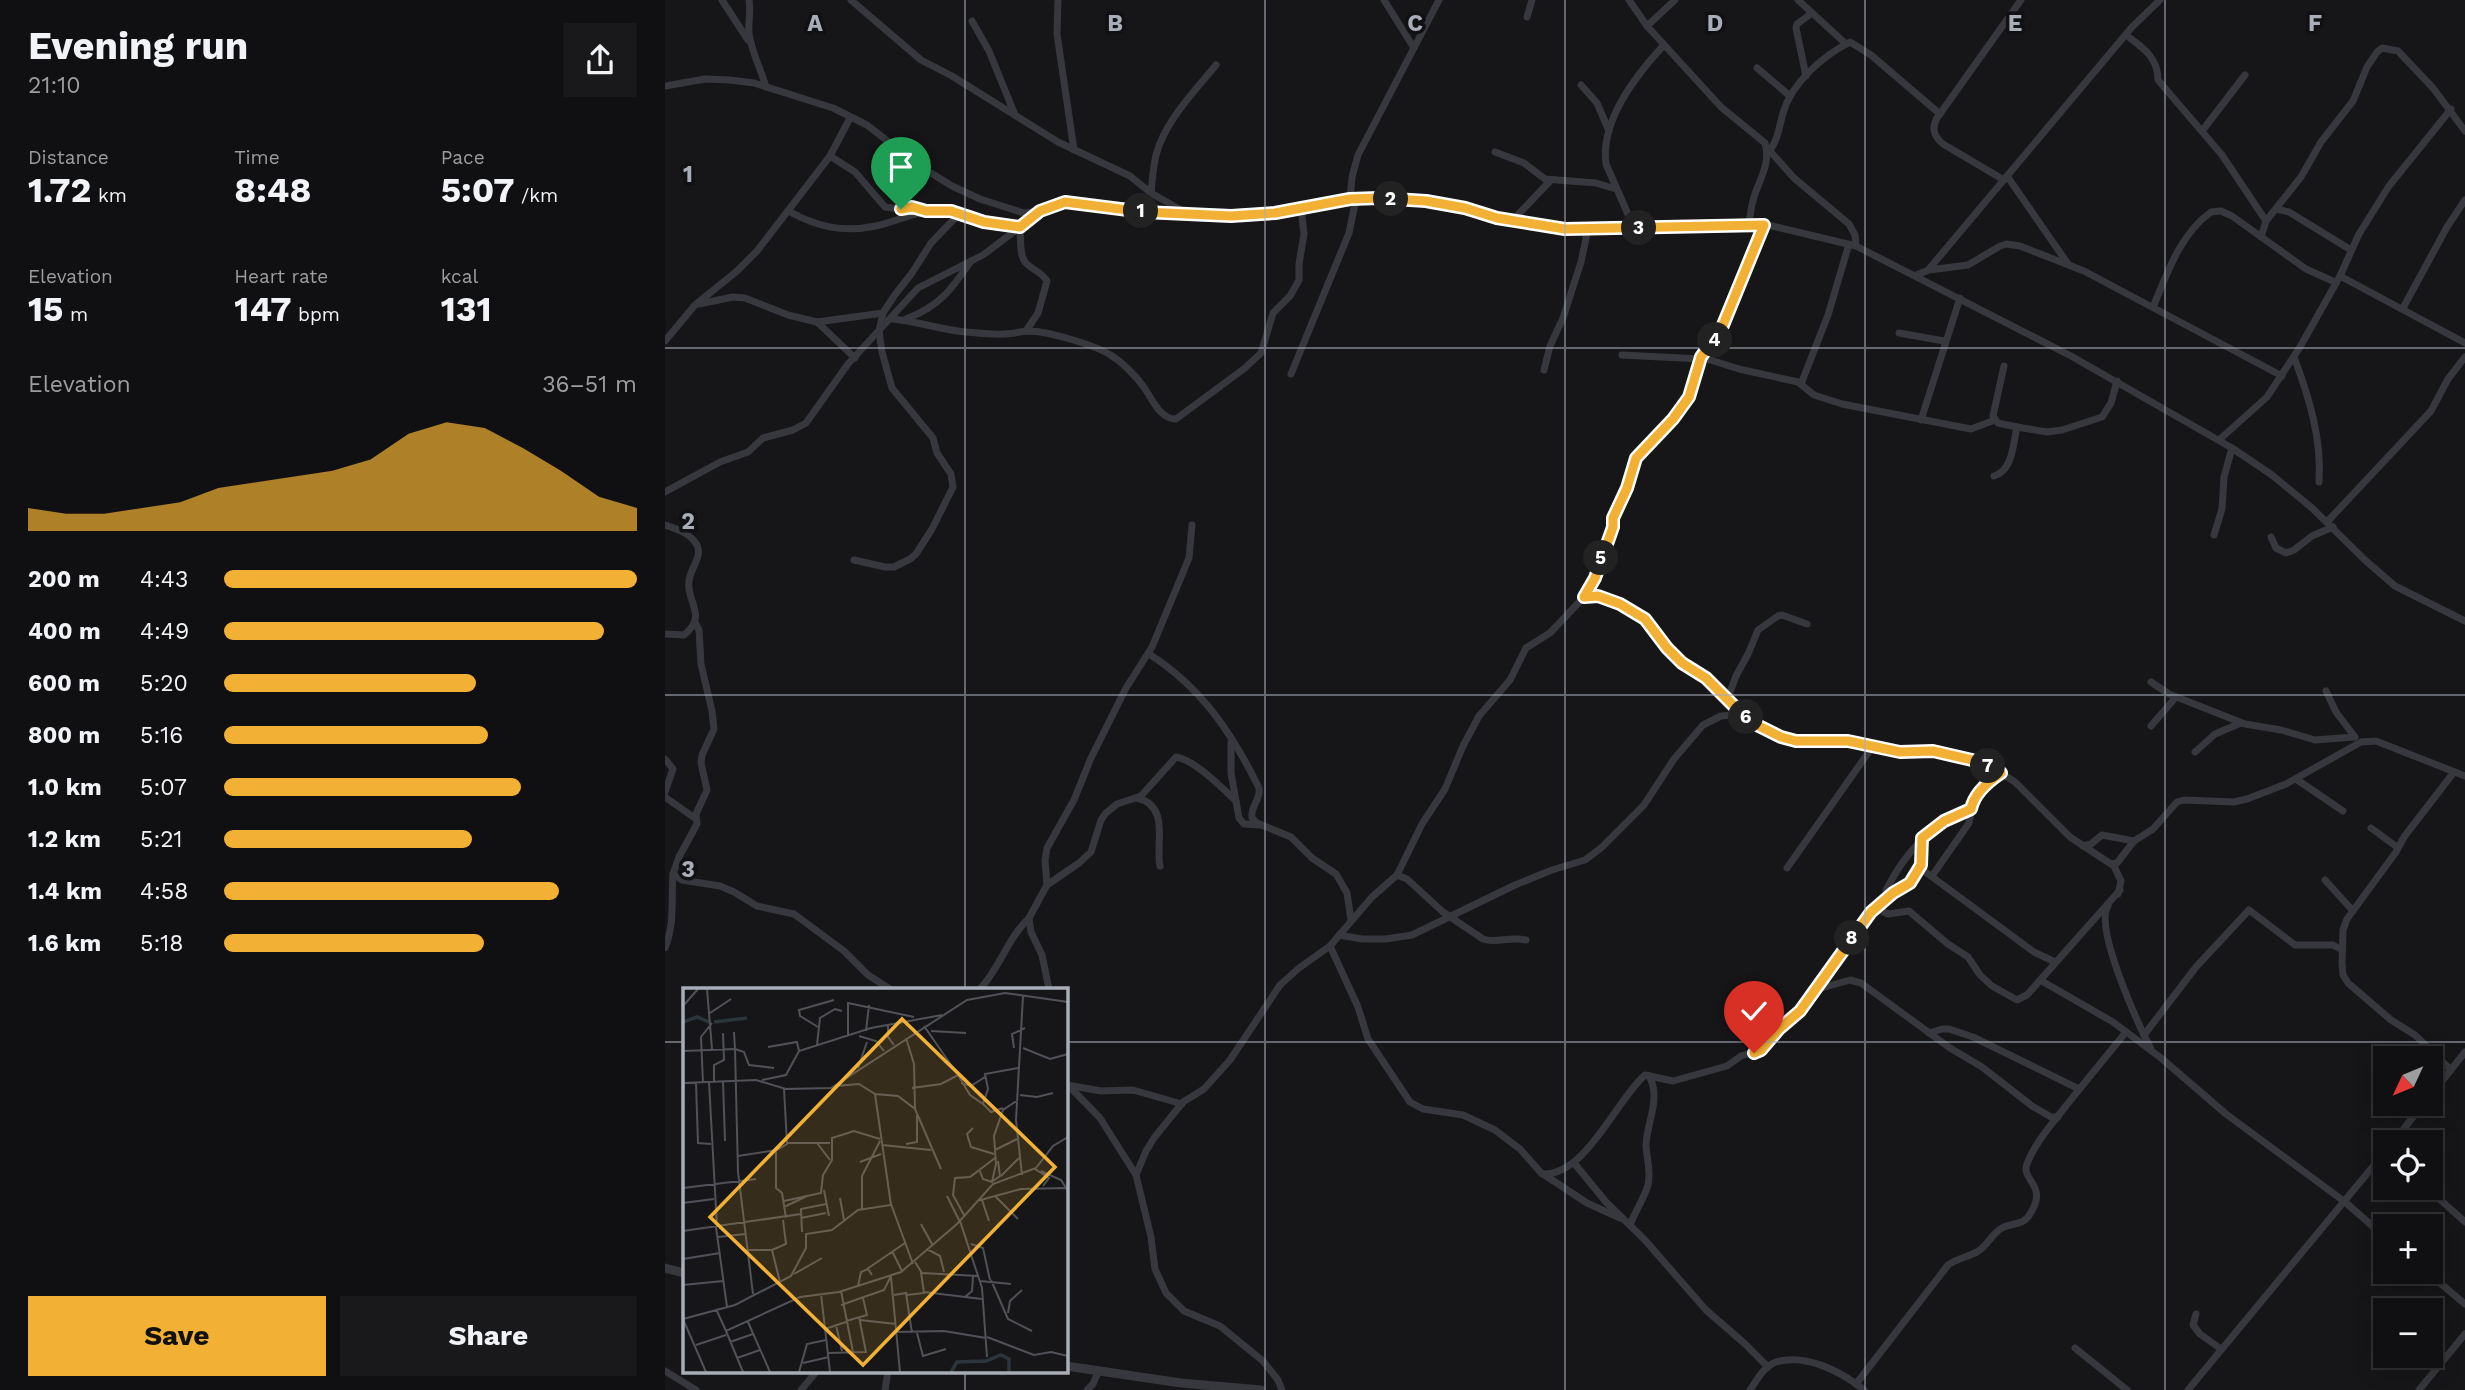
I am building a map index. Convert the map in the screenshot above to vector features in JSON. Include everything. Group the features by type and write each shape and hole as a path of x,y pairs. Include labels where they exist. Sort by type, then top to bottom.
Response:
{"street":[{"path":"722,0 751,45"},
{"path":"750,0 748,30 766,87"},
{"path":"851,0 921,60 952,76 1058,142 1130,176 1151,193 1189,215"},
{"path":"1058,0 1057,34 1074,150"},
{"path":"1384,0 1414,48"},
{"path":"1291,374 1349,233 1353,199 1352,177 1358,155 1439,0"},
{"path":"1527,16 1532,0"},
{"path":"1629,0 1664,46 1721,107 1759,136 1769,152 1794,178 1849,224 1855,235 1801,384"},
{"path":"1647,26 1675,0"},
{"path":"1798,0 1846,44"},
{"path":"2021,0 1934,124 1937,138 1961,157 2006,178 2069,265"},
{"path":"1929,270 2126,35 2159,0"},
{"path":"1806,76 1796,28 1797,24 1812,13"},
{"path":"972,21 989,51 1015,116"},
{"path":"2126,35 2155,62 2158,79 2223,155 2266,221"},
{"path":"1749,225 1754,198 1790,96 1806,76 1846,44 1855,44 1871,55 1940,114"},
{"path":"1634,228 1606,164 1604,153 1609,131 1629,87 1664,46"},
{"path":"2261,237 2266,221 2301,177 2321,142 2353,102 2363,75 2382,48 2398,51 2451,109 2465,131"},
{"path":"1151,193 1153,168 1161,142 1174,119 1216,65"},
{"path":"1757,68 1790,96"},
{"path":"2202,131 2245,75"},
{"path":"665,86 705,79 730,80 766,87 833,108 867,124 918,165 952,186 1024,213 1073,202 1189,215 1275,213 1353,199 1426,201 1511,221 1551,227 1588,229 1764,225 1852,245 1916,275 2117,381 2219,440 2272,475 2330,524 2395,586 2465,621"},
{"path":"1581,85 1597,103 1609,131"},
{"path":"2219,440 2259,406 2283,376 2389,186 2451,109"},
{"path":"665,341 695,305 757,251 830,156 850,118"},
{"path":"1495,152 1524,163 1537,175 1551,180 1596,183 1616,188"},
{"path":"830,156 855,172 885,207 916,207 926,211"},
{"path":"1511,221 1551,180"},
{"path":"2403,308 2465,200"},
{"path":"892,319 963,332 1045,332 1113,356 1141,383 1166,417 1176,419 1261,353 1273,313 1290,296 1299,280 1304,234 1301,208"},
{"path":"2276,209 2289,212 2351,250"},
{"path":"788,211 811,223 837,228 875,226 926,211 951,211 984,222 1020,227"},
{"path":"665,492 720,462 748,452 764,438 793,430 806,423 842,372 918,288 972,260 1040,211"},
{"path":"2153,307 2183,243 2211,212 2221,211 2306,269 2338,279 2403,308 2465,343"},
{"path":"854,559 894,567 910,559 932,529 953,487 951,474 937,453 933,438 892,388 881,352 879,331 883,313 931,243 960,215"},
{"path":"1136,1175 1154,1138 1182,1104 1204,1089 1230,1060 1280,985 1330,946 1372,897 1398,875 1422,824 1445,789 1479,716 1510,680 1526,648 1550,633 1584,597 1595,578 1613,527 1613,518 1627,488 1636,458 1689,397 1701,358 1713,342 1731,307 1764,225"},
{"path":"1020,227 1023,259 1026,264 1043,274 1047,282 1038,313 1026,331"},
{"path":"1544,370 1550,346 1563,318 1581,262 1588,229"},
{"path":"1916,275 1929,270 1968,265 2007,244 2069,265 2283,376"},
{"path":"904,320 937,304 972,260"},
{"path":"695,305 733,297 745,298 788,315 817,322 883,313"},
{"path":"1921,419 1959,298"},
{"path":"817,322 855,358"},
{"path":"1899,333 1944,341"},
{"path":"1622,355 1701,358 1801,384 1814,395 1842,404 1971,429 1995,420 2017,427 2052,432 2102,417 2111,403 2117,381"},
{"path":"2294,357 2313,412 2319,456 2319,482"},
{"path":"2271,537 2276,548 2286,553 2330,524 2431,411 2448,379 2465,357"},
{"path":"1995,420 1994,409 2004,366"},
{"path":"1994,476 2004,472 2008,466 2017,427"},
{"path":"2214,535 2222,509 2224,477 2232,448"},
{"path":"665,525 687,534 698,547 699,553 689,590 697,616 701,664 714,724 702,755 706,790 696,814 696,830 673,874 672,926 665,948"},
{"path":"1047,885 1047,848 1074,800 1091,758 1126,688 1149,654 1189,558 1192,525"},
{"path":"1584,597 1598,596 1620,604 1645,619 1673,655 1706,678 1742,714 1762,728 1790,740 1848,741 1900,752 1929,751 1954,755 1972,760 2015,782 2082,846 2113,864 2121,881 2120,890 2105,912 2105,926 2116,966 2153,1052"},
{"path":"1727,700 1762,625 1782,615 1807,624"},
{"path":"665,634 684,635 696,624"},
{"path":"1149,654 1194,688 1215,712 1259,788 1252,818 1291,837 1312,858 1336,874 1347,893 1351,920"},
{"path":"2151,682 2176,697 2242,723 2315,740 2354,737"},
{"path":"2326,691 2336,712 2354,737 2361,742"},
{"path":"2151,726 2176,697"},
{"path":"1339,935 1362,939 1412,935 1515,885 1585,860 1601,848 1644,805 1674,759 1703,725 1721,716 1742,714"},
{"path":"2195,752 2215,734 2242,723"},
{"path":"1231,738 1231,774 1241,822 1249,825 1264,824"},
{"path":"2113,864 2119,861 2134,841 2153,829 2177,802 2234,802 2248,799 2296,779 2361,742 2376,741 2465,776"},
{"path":"1787,868 1873,746"},
{"path":"981,988 1014,935 1029,918 1047,885 1091,852 1101,820 1106,813 1117,804 1137,798 1176,757 1182,758 1202,772 1236,801"},
{"path":"665,760 673,769 665,795 696,819"},
{"path":"2451,1070 2415,1035 2391,1020 2348,983 2342,970 2342,950 2343,930 2353,911 2454,772"},
{"path":"1932,876 1969,823 1971,809 1978,795 1991,779 2001,773"},
{"path":"2296,779 2343,811"},
{"path":"1137,798 1148,802 1154,811 1161,832 1160,866"},
{"path":"1886,890 1922,838 1944,821 1971,809"},
{"path":"2371,828 2397,847"},
{"path":"2082,846 2091,844 2102,835 2134,841"},
{"path":"1542,1174 1551,1174 1574,1163 1644,1075 1673,1080 1684,1078 1727,1066 1741,1056 1761,1050 1779,1029 1794,1018 1876,908 1893,893 1905,888 1920,868 1922,838"},
{"path":"1920,868 2034,953 2055,962"},
{"path":"673,874 682,880 720,886 757,906 794,914 844,951 868,975 888,988"},
{"path":"1398,875 1451,917 1489,942 1514,937 1526,940"},
{"path":"2325,880 2353,911"},
{"path":"1876,908 1888,914 1909,911 1968,957 1980,975 2011,998 2021,999 2120,890"},
{"path":"2144,1035 2196,967 2249,910 2295,945 2333,945 2342,950"},
{"path":"1029,918 1031,932 1042,955 1049,988"},
{"path":"1330,946 1358,1007 1368,1039 1410,1102 1423,1109 1463,1115 1495,1130 1520,1149 1542,1174 1587,1203 1627,1222"},
{"path":"2040,980 2113,1022 2226,1114 2345,1202 2373,1226"},
{"path":"1814,992 1827,985 1856,981 1982,1067 2032,1107 2052,1117 2058,1117"},
{"path":"1929,1033 1949,1029 1973,1037 2079,1089"},
{"path":"1856,1384 1948,1265 1958,1258 1977,1252 2001,1228 2017,1224 2028,1216 2036,1200 2037,1190 2025,1169 2039,1142 2126,1032"},
{"path":"2443,1080 2465,1052"},
{"path":"1627,1222 1644,1196 1650,1177 1646,1145 1653,1116 1653,1085 1649,1076"},
{"path":"1067,1085 1101,1091 1133,1090 1182,1104"},
{"path":"1067,1085 1100,1118 1136,1175 1151,1237 1155,1269 1166,1293 1184,1311 1220,1326 1263,1361 1278,1380 1282,1390"},
{"path":"2403,1130 2414,1116"},
{"path":"1574,1163 1706,1310 1744,1342 1768,1367"},
{"path":"2187,1390 2373,1167"},
{"path":"2440,1200 2465,1222"},
{"path":"665,1268 683,1273"},
{"path":"2441,1284 2465,1304"},
{"path":"2196,1314 2193,1325 2196,1330 2221,1349"},
{"path":"2419,1390 2465,1334"},
{"path":"2075,1348 2127,1390"},
{"path":"1750,1390 1768,1367 1776,1362 1786,1362 1816,1364 1832,1369 1864,1390"},
{"path":"1067,1366 1181,1383 1261,1390"},
{"path":"665,1371 696,1390"},
{"path":"801,1390 816,1372"},
{"path":"885,1390 888,1372"},
{"path":"1087,1390 1098,1372"}],"route":[{"path":"901,209 916,207 926,211 951,211 984,222 1020,227 1040,211 1065,202 1144,212 1231,216 1275,213 1350,199 1379,198 1426,201 1465,208 1497,218 1565,229 1764,225 1723,325 1701,357 1689,397 1673,419 1636,458 1627,488 1613,518 1613,527 1598,570 1584,597 1598,596 1620,604 1645,619 1682,663 1706,678 1749,721 1781,737 1796,741 1848,741 1900,752 1933,751 1972,760 2001,773 1991,779 1973,802 1971,809 1944,821 1922,838 1921,865 1910,883 1893,893 1871,912 1800,1011 1779,1029 1766,1046 1754,1053"}]}
